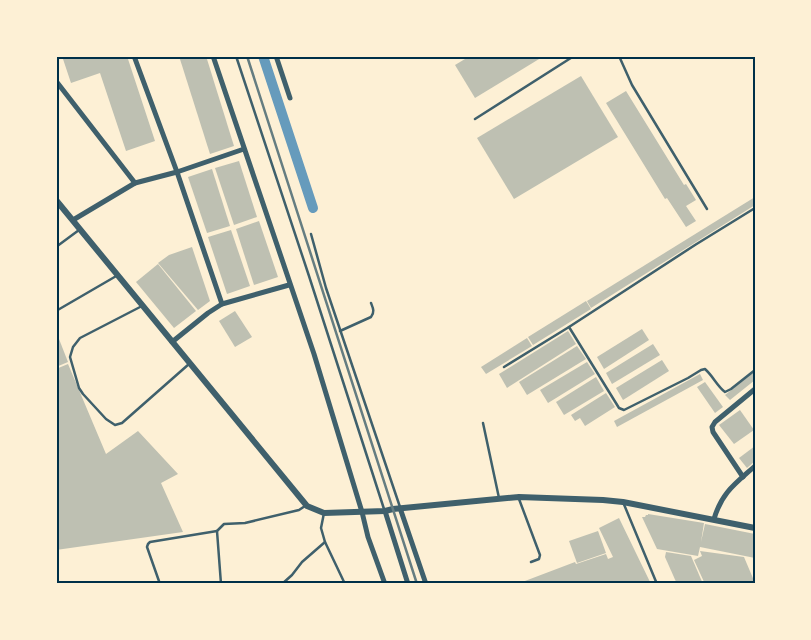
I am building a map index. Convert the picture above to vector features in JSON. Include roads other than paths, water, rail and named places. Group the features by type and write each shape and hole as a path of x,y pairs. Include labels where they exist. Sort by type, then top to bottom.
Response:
{"street":[{"path":"134,56 177,172 222,304"},
{"path":"213,56 314,354 368,537 385,584"},
{"path":"276,56 290,98"},
{"path":"56,81 135,183"},
{"path":"73,220 135,183 177,172 244,149"},
{"path":"56,200 307,506 324,513 385,511 519,497 603,500 755,528"},
{"path":"172,342 222,304 290,285"},
{"path":"743,477 713,432 712,427 715,422 755,389"},
{"path":"714,519 726,493 755,466"},
{"path":"400,508 426,584"},
{"path":"385,511 408,584"}],"lane":[{"path":"236,56 310,276 385,511"},
{"path":"474,120 574,56"},
{"path":"620,56 632,85 707,209"},
{"path":"504,367 569,327 695,244 755,208"},
{"path":"56,247 80,229"},
{"path":"311,234 326,288 400,508"},
{"path":"56,311 118,275"},
{"path":"340,331 371,317 373,314 371,303"},
{"path":"143,306 80,338 73,347 70,357 79,388 83,394 114,425 122,423 190,363"},
{"path":"569,327 619,408 624,410 701,370 705,369 709,372 725,392 755,370"},
{"path":"483,423 500,499"},
{"path":"519,497 540,555 539,559 531,562"},
{"path":"622,502 657,584"},
{"path":"160,584 147,547 150,542 217,531 224,524 245,523 307,506"},
{"path":"324,513 321,528 325,542 344,584"},
{"path":"217,531 221,584"},
{"path":"282,584 302,562 325,542"}],"waterway":[{"path":"263,56 313,208"}],"railway":[{"path":"247,56 417,584"}]}
